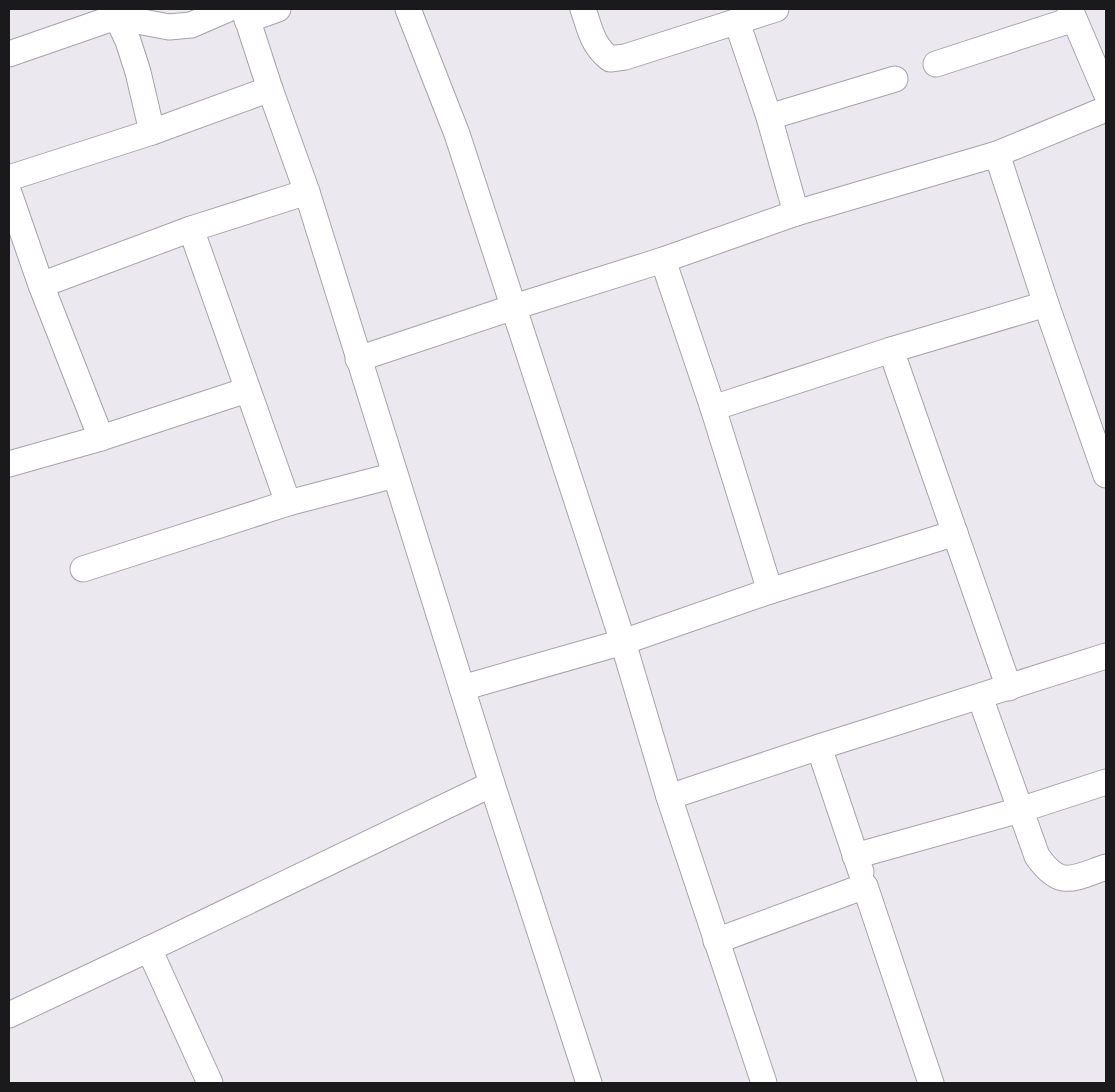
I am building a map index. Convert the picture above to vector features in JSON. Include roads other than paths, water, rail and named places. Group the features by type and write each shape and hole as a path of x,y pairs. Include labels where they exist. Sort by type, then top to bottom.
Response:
{"street":[{"path":"9,54 114,13 169,27 191,25 240,12 278,9"},
{"path":"408,9 457,134 623,642 669,797 764,1083"},
{"path":"583,9 599,51 610,59 625,57 776,9"},
{"path":"240,12 307,192 492,784 589,1083"},
{"path":"114,13 128,41 138,72 152,132"},
{"path":"936,64 1072,14 1106,94"},
{"path":"737,22 769,118 796,213"},
{"path":"769,118 895,79"},
{"path":"9,178 152,132 270,89"},
{"path":"358,359 662,260 796,213 997,154 1106,109"},
{"path":"997,154 1046,304 1106,475"},
{"path":"41,285 191,229 307,192"},
{"path":"9,193 41,285 101,438"},
{"path":"191,229 288,503"},
{"path":"662,260 713,408 770,591"},
{"path":"713,408 891,350 1046,304"},
{"path":"891,350 1008,688"},
{"path":"9,464 101,438 247,390"},
{"path":"83,569 288,503 395,475"},
{"path":"462,688 623,642 770,591 954,533"},
{"path":"669,797 819,747 1106,656"},
{"path":"980,697 1037,856 1047,871 1060,878 1078,877 1106,867"},
{"path":"819,747 931,1083"},
{"path":"855,856 1020,810 1106,782"},
{"path":"9,1015 492,784"},
{"path":"716,941 865,886"},
{"path":"150,949 210,1083"}]}
